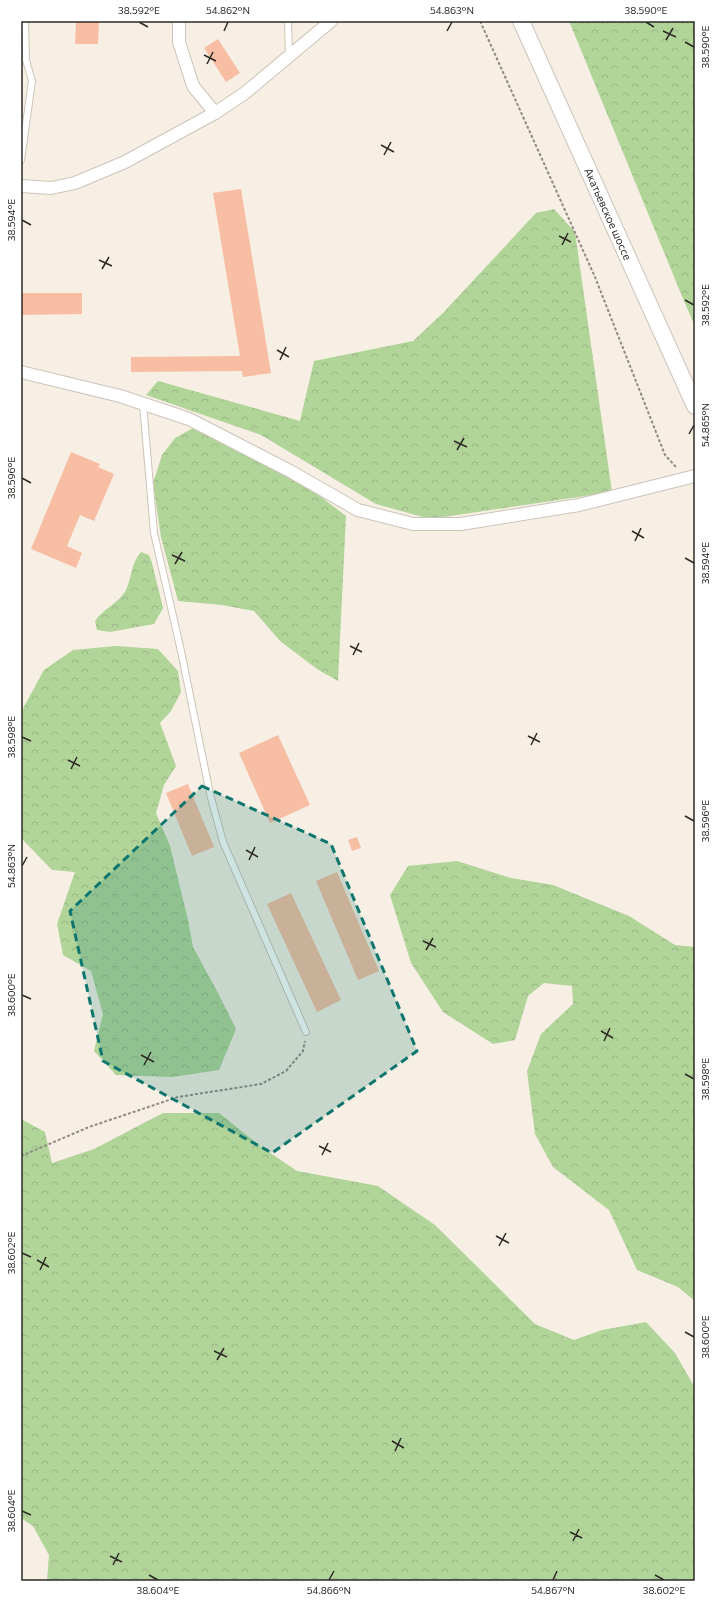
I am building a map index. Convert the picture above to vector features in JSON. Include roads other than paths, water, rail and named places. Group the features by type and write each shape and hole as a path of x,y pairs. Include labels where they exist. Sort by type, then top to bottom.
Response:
{"street":[{"path":"179,21 179,42 193,86 216,113"},
{"path":"21,186 51,188 75,183 125,162 216,113 245,93 330,21"},
{"name":"Акатьевское шоссе","path":"521,21 695,406"},
{"path":"21,372 120,396 189,420 290,471 358,510 413,524 461,524 579,505 690,477"}],"lane":[{"path":"21,160 32,81 26,60 25,21"},
{"path":"288,21 288,56"},
{"path":"143,404 154,533 181,651 210,794 224,842 306,1032"}]}
